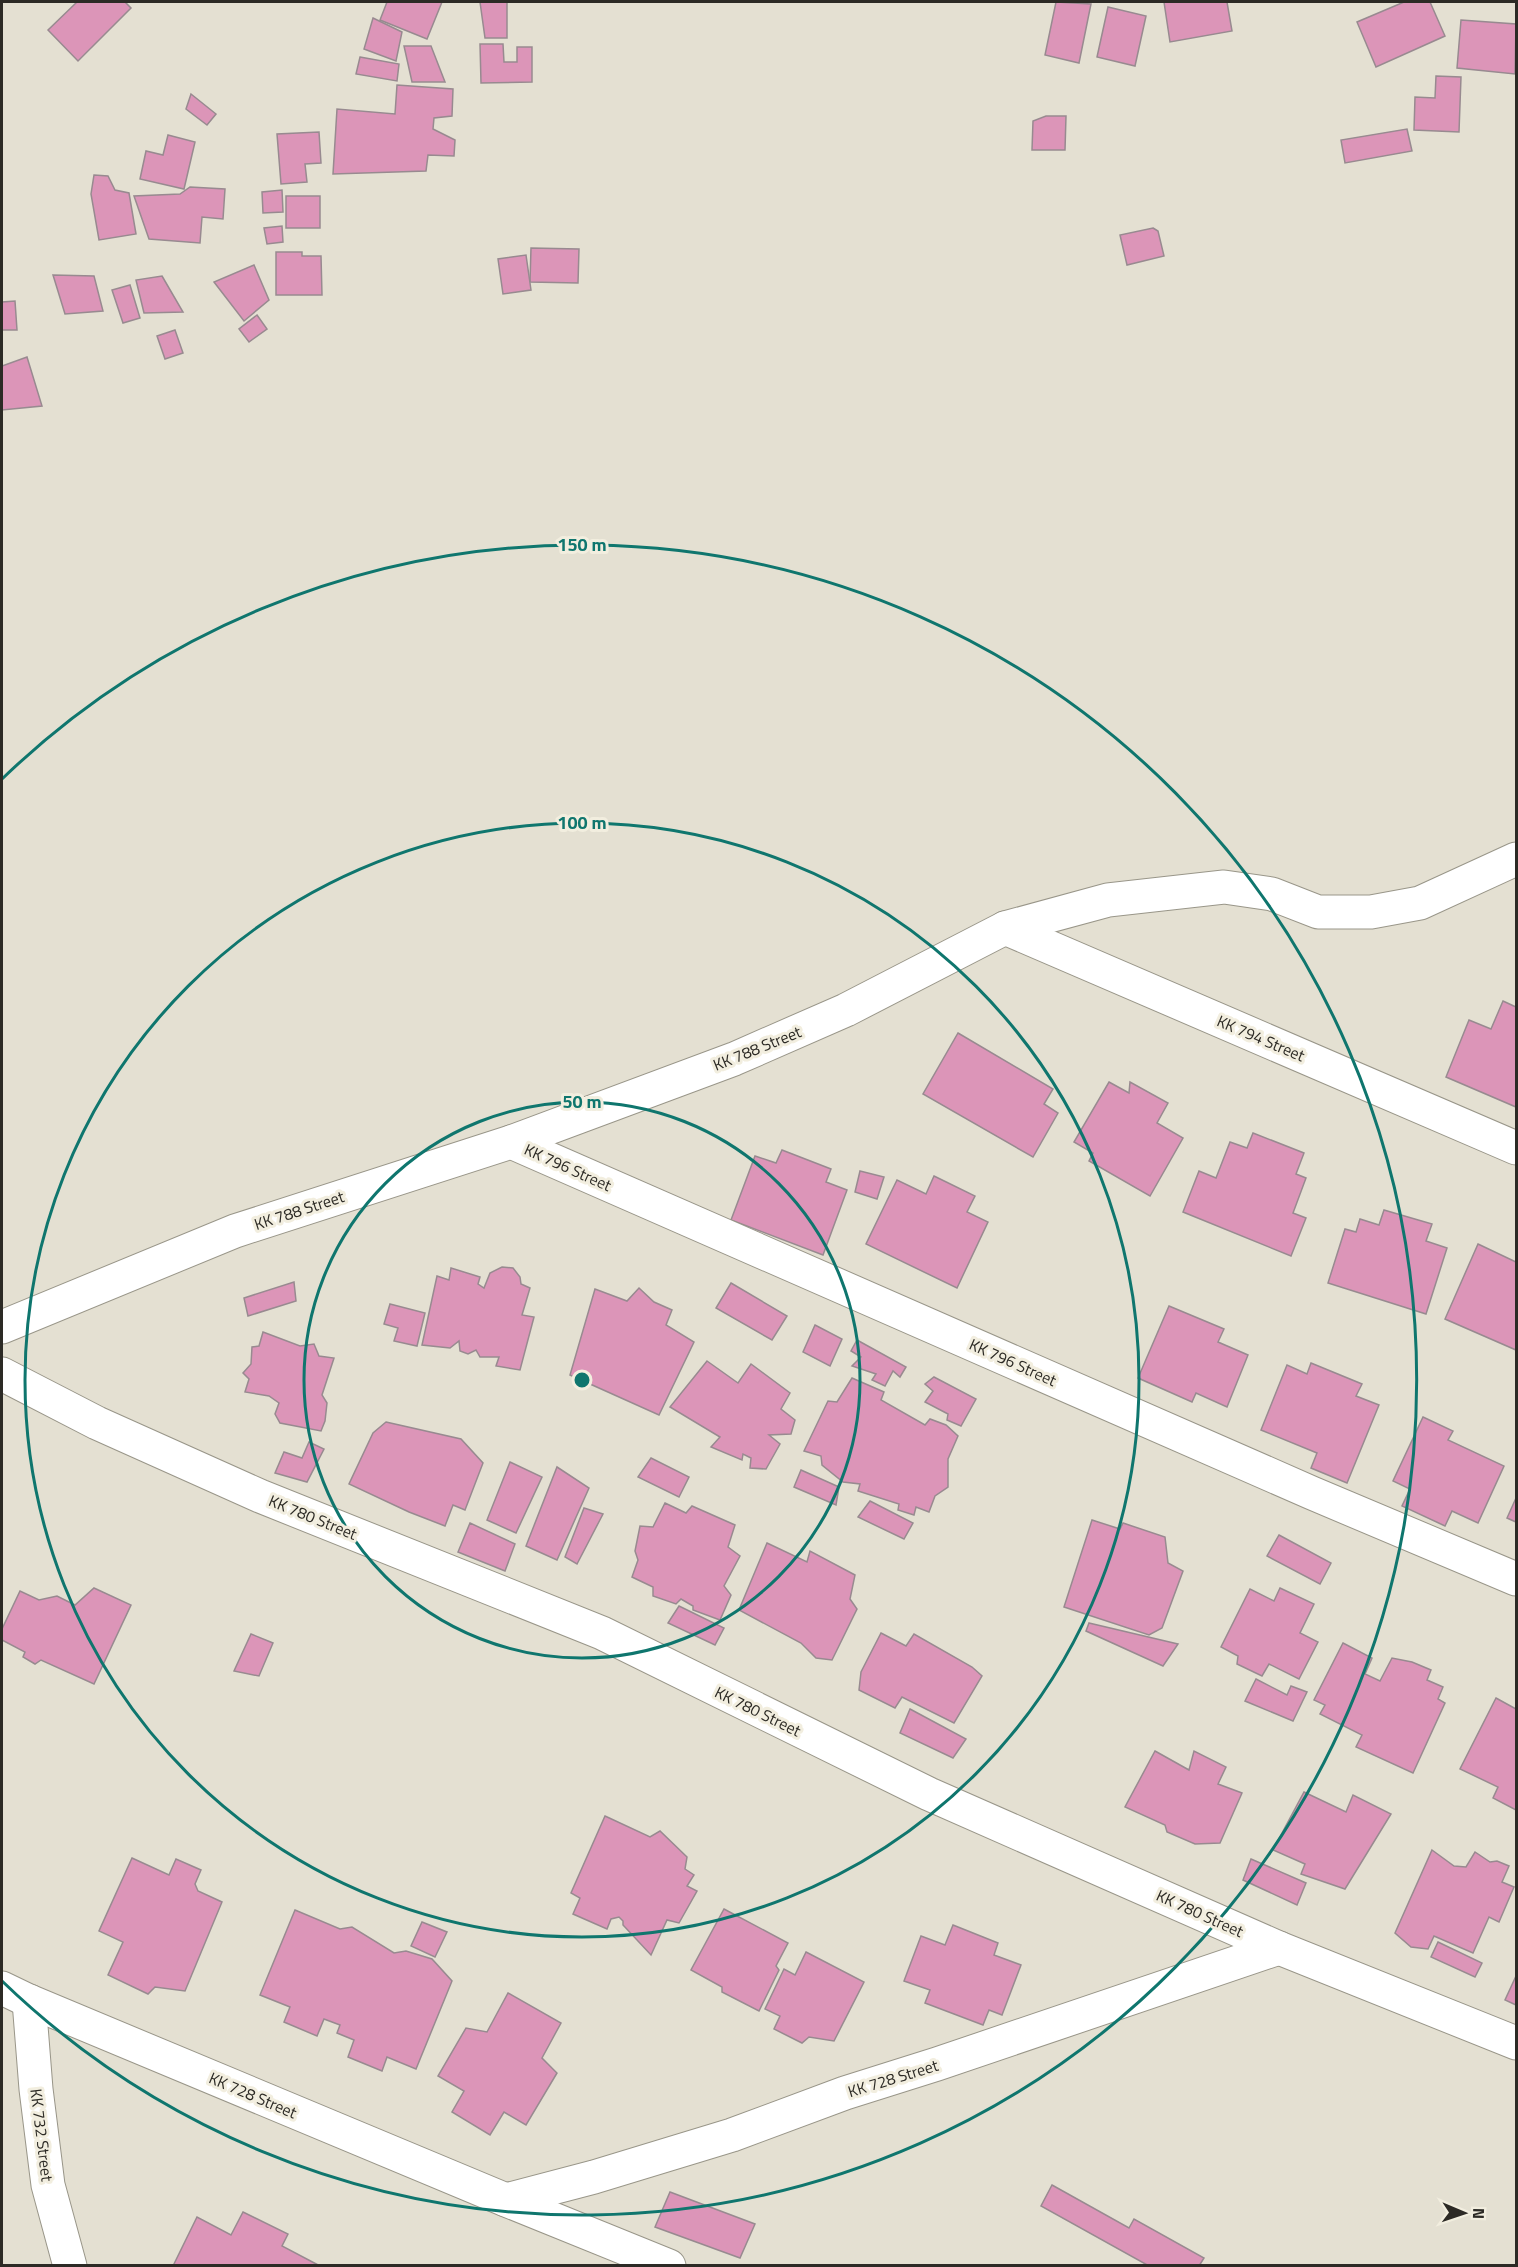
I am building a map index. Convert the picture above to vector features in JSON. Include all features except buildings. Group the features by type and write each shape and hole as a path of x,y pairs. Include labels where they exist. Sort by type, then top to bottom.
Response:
{"street":[{"name":"KK 788 Street","path":"2,1327 235,1231 511,1142 734,1059 846,1010 1005,928 1108,900 1224,887 1272,894 1318,912 1371,912 1420,903 1516,859"},
{"name":"KK 794 Street","path":"1005,928 1516,1148"},
{"name":"KK 796 Street","path":"511,1142 1312,1493 1516,1579"},
{"name":"KK 780 Street","path":"2,1374 98,1423 260,1496 602,1633 928,1794 1279,1948 1516,2043"},
{"name":"KK 728 Street","path":"506,2200 594,2177 732,2135 845,2092 970,2053 1279,1948"},
{"name":"KK 728 Street","path":"15,1995 506,2200 669,2265"},
{"name":"KK 732 Street","path":"15,1995 36,2089 48,2185 70,2265"}]}
